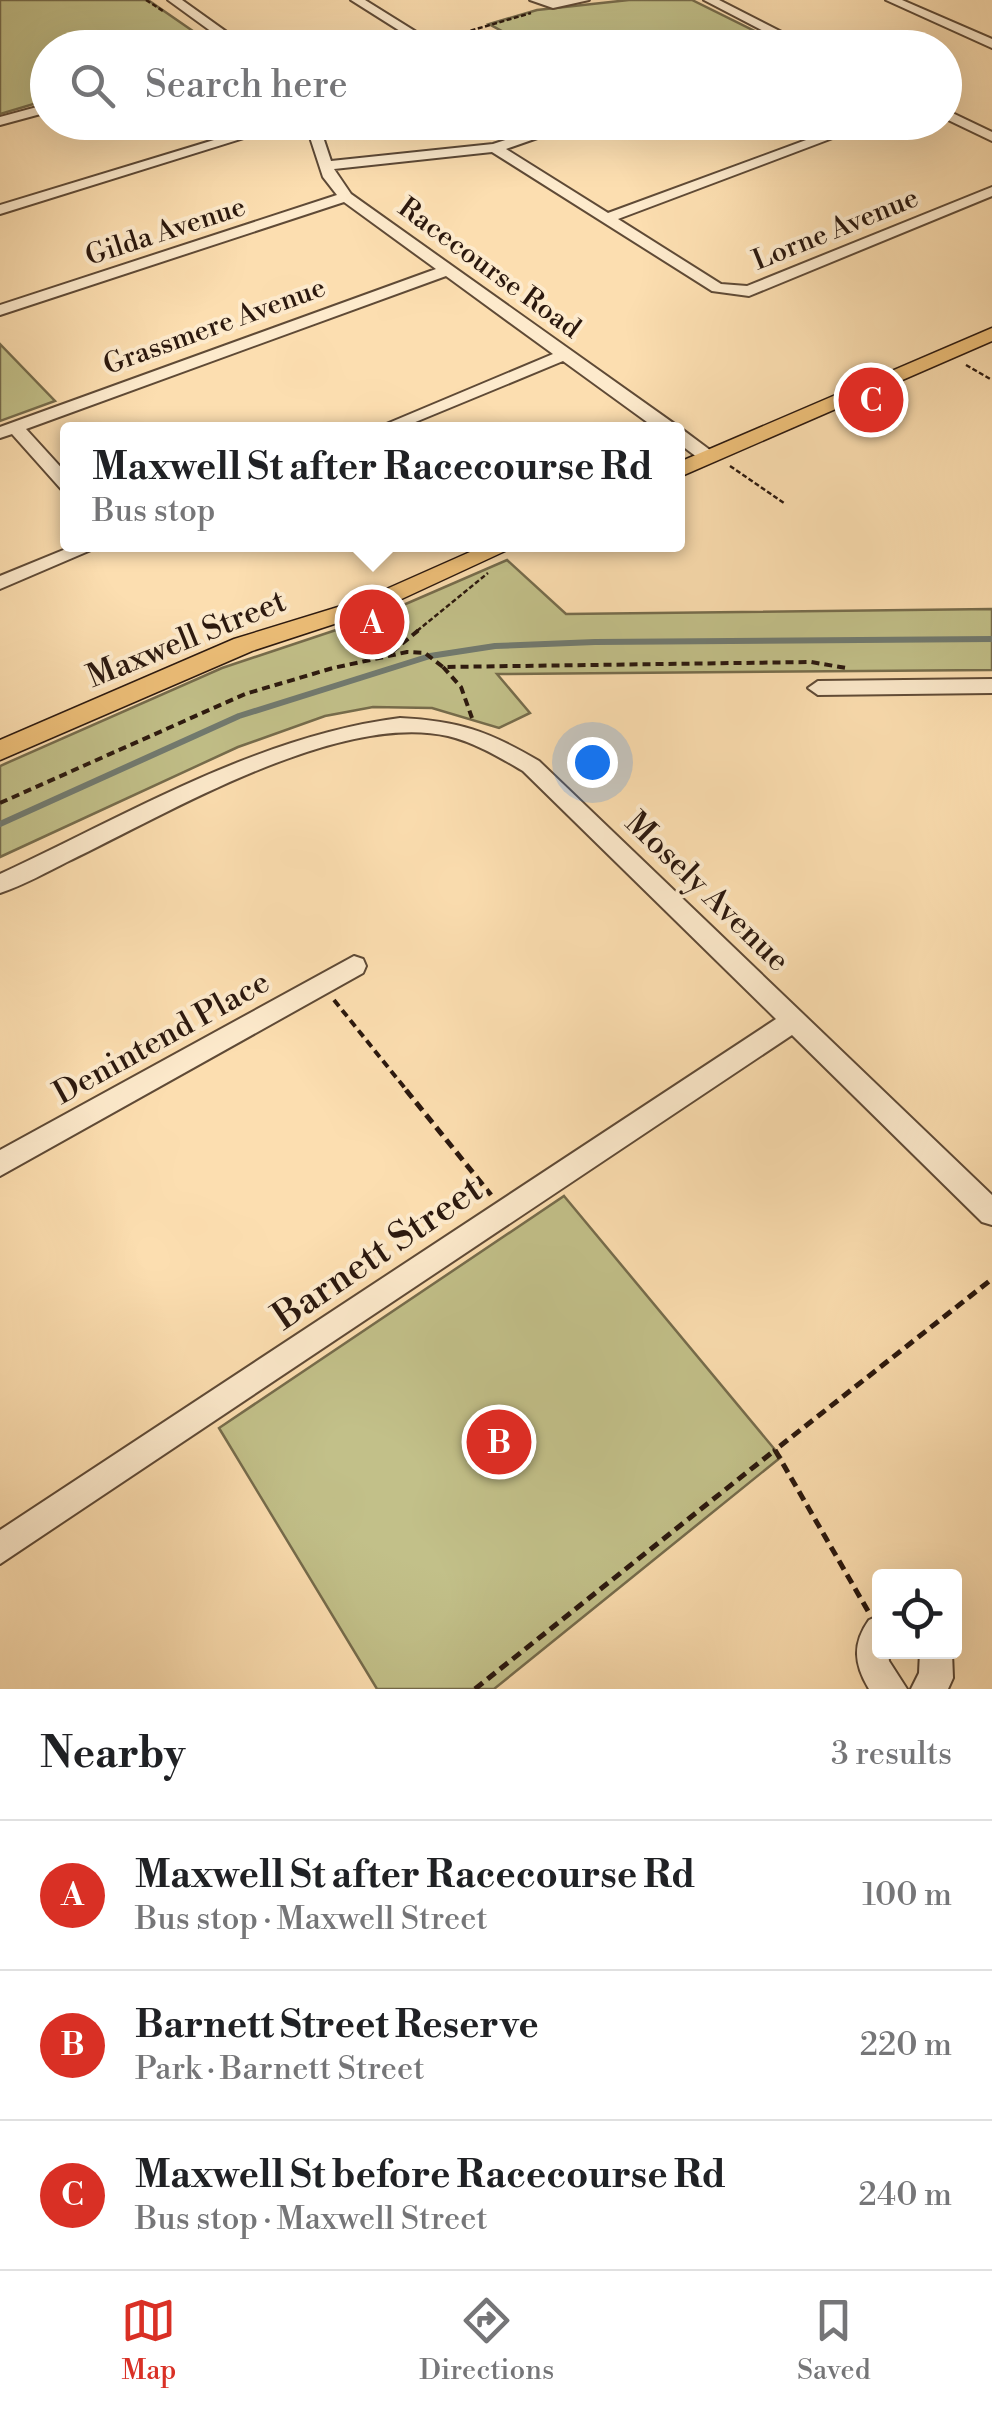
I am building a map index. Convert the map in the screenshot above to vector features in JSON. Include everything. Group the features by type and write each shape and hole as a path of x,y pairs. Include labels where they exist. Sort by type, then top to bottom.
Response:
{"main road":[{"path":"685,467 992,334"},
{"name":"Maxwell Street","path":"0,751 244,645 372,604 492,552"}],"street":[{"path":"174,0 220,30"},
{"path":"358,0 408,30"},
{"path":"536,0 583,0"},
{"path":"710,0 770,30"},
{"path":"892,0 960,30"},
{"path":"962,31 992,44"},
{"path":"0,121 30,113"},
{"path":"962,123 992,137"},
{"path":"0,210 230,140"},
{"name":"Racecourse Road","path":"317,140 332,182 346,196 659,422"},
{"path":"326,166 496,148 521,140"},
{"path":"608,218 820,140"},
{"name":"Lorne Avenue","path":"496,148 717,288 738,293 992,191"},
{"name":"Gilda Avenue","path":"0,310 346,196"},
{"name":"Grassmere Avenue","path":"8,430 447,270"},
{"path":"400,422 564,355"},
{"path":"8,430 60,478"},
{"path":"685,440 708,457"},
{"path":"0,584 77,552"},
{"path":"818,688 992,686"},
{"name":"Mosely Avenue","path":"0,884 269,758 331,735 394,724 471,734 512,752 532,766 992,1212"},
{"name":"Denintend Place","path":"0,1164 354,966"},
{"name":"Barnett Street","path":"0,1548 795,1020"},
{"path":"872,1641 874,1670 890,1689"},
{"path":"930,1689 937,1659"}],"path":[{"path":"478,30 559,3"},
{"path":"962,362 992,380"},
{"path":"730,466 784,503"},
{"path":"389,655 488,573 474,560"},
{"path":"0,804 245,694 389,655 425,652 444,667 470,705 471,734"},
{"path":"444,667 811,662 858,670"},
{"path":"321,984 505,1212"},
{"path":"475,1689 992,1279"},
{"path":"776,1450 872,1618"}],"shaded area":[{"path":"0,0 148,0 191,30 30,30 30,105 0,114"},
{"path":"629,0 692,0 753,30 500,30 489,24 537,10"},
{"path":"0,344 55,401 0,421"},
{"path":"507,560 566,614 992,609 992,670 497,674 530,713 499,728 432,708 373,707 325,716 238,747 0,857 0,766 222,668 378,616"},
{"path":"564,1196 781,1457 494,1689 377,1689 219,1428"}],"waterway":[{"path":"0,824 239,716 430,656 495,646 595,642 992,639"}],"place":[{"name":"Maxwell St before Racecourse Rd","path":"871,400"},
{"name":"Maxwell St after Racecourse Rd","path":"372,622"},
{"name":"Barnett Street Reserve","path":"499,1442"}]}
